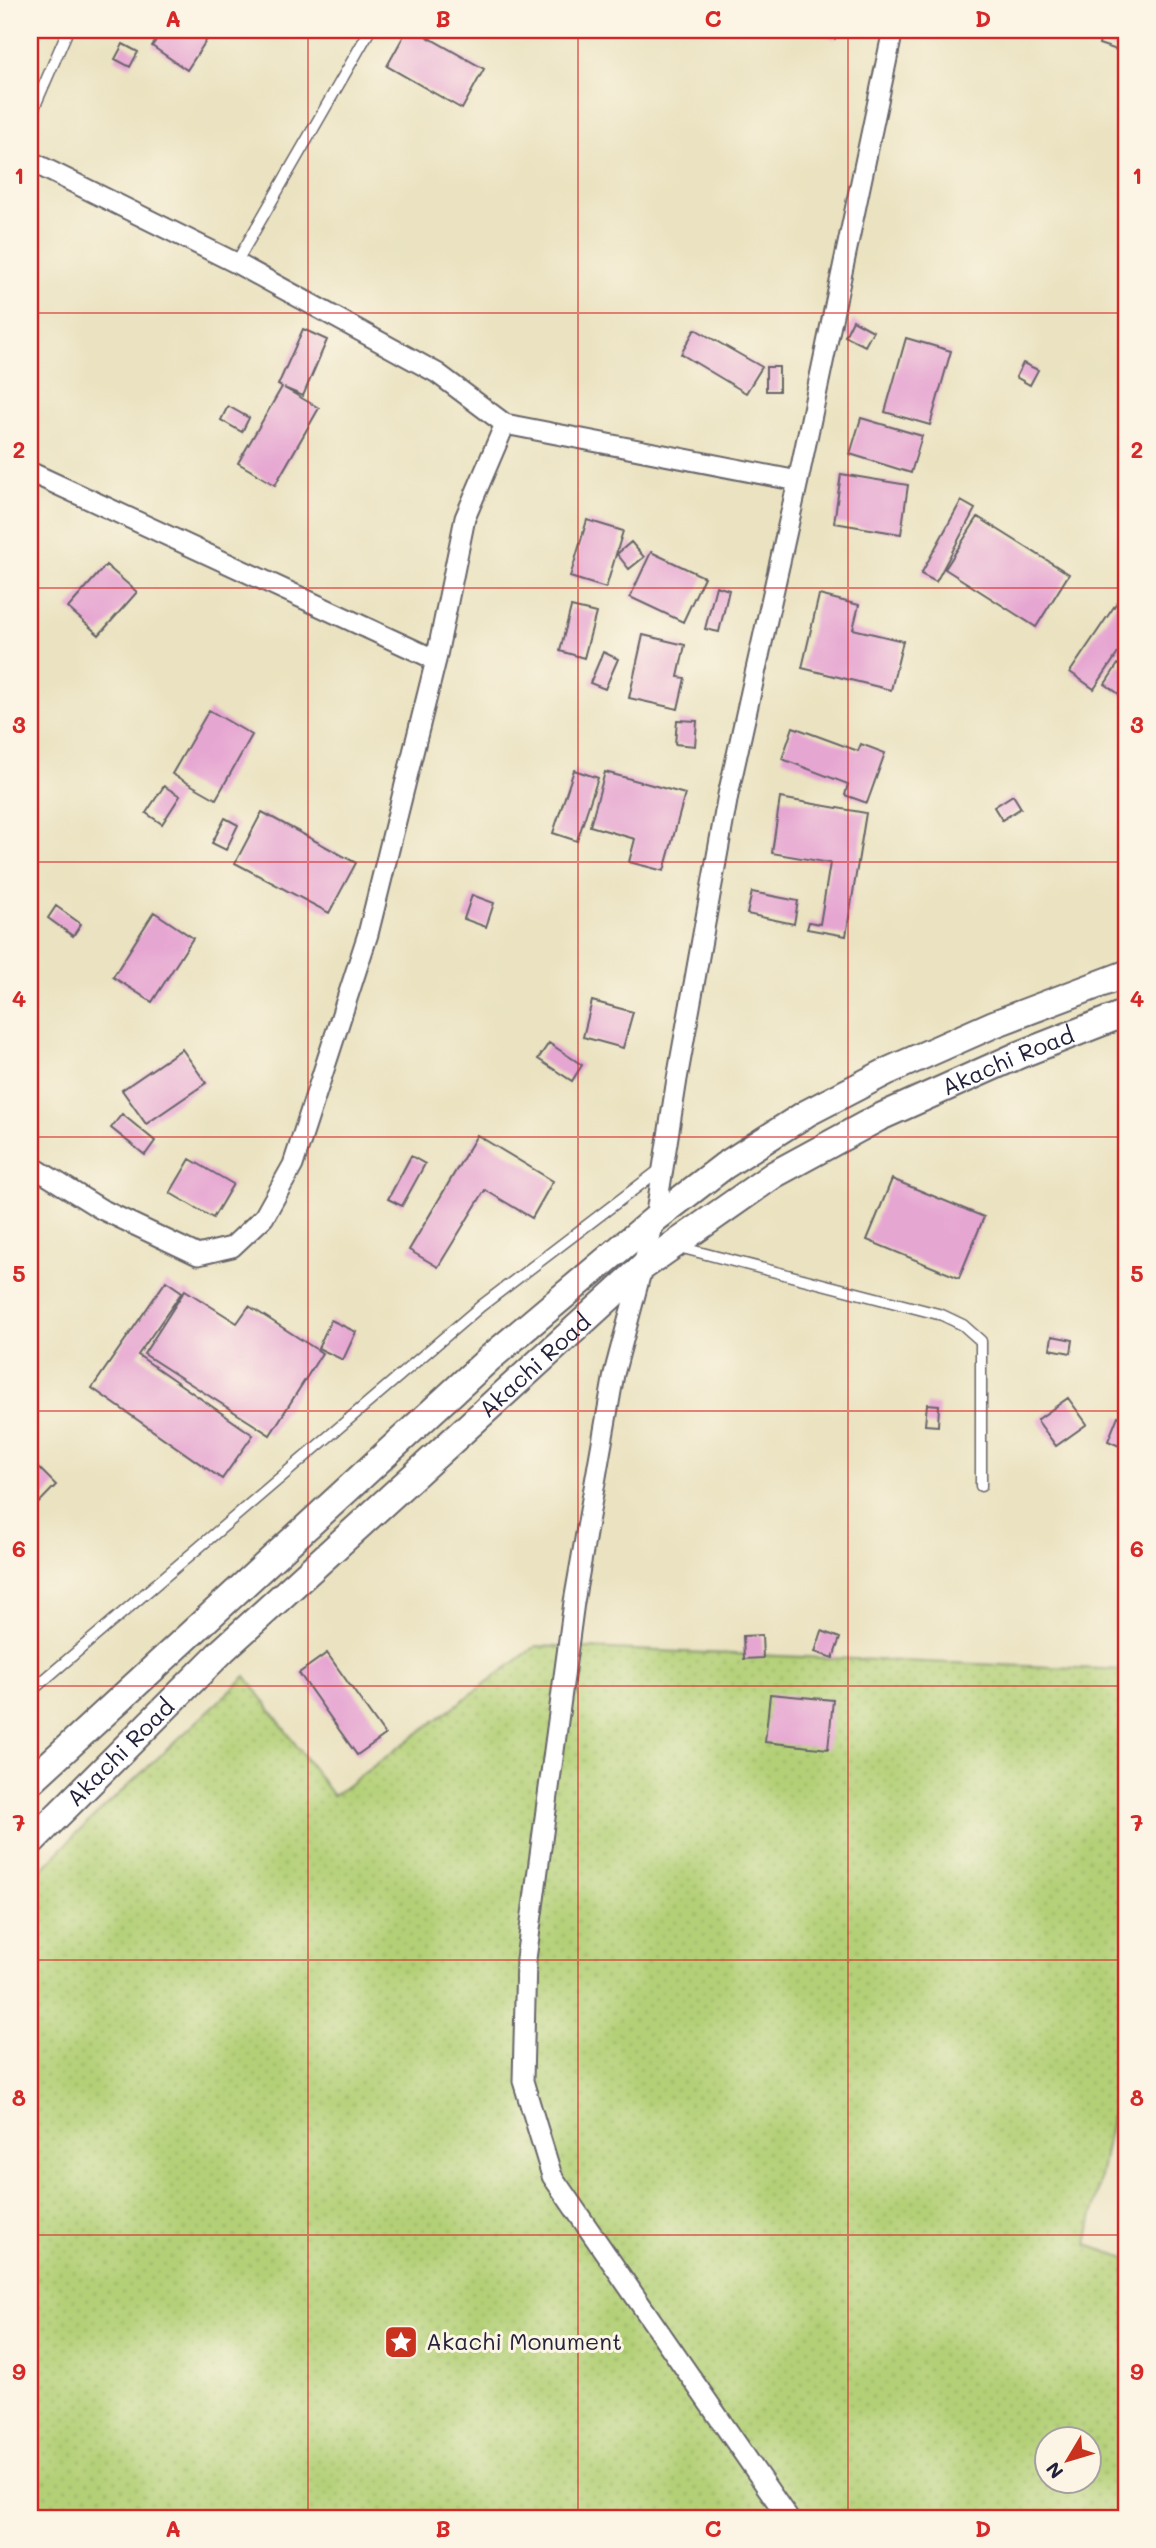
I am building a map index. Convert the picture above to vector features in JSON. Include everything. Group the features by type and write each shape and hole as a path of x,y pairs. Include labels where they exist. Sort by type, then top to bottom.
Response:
{"main road":[{"name":"Akachi Road","path":"30,1782 490,1358 655,1219 724,1166 807,1113 888,1071 993,1024 1126,974"},
{"name":"Akachi Road","path":"30,1843 223,1650 644,1265 775,1174 878,1118 1018,1055 1126,1013"}],"street":[{"path":"788,2518 552,2176 523,2081 526,1959 574,1602 614,1374 655,1219 728,795 798,481 893,30"},
{"path":"30,161 236,263 437,373 505,424 798,481"},
{"path":"30,1165 101,1209 198,1255 232,1247 264,1217 293,1165 368,934 436,660 466,518 505,424"},
{"path":"30,472 436,660"}],"lane":[{"path":"30,117 68,30"},
{"path":"236,263 370,30"},
{"path":"30,1692 481,1306 662,1168"},
{"path":"671,1245 942,1315 963,1325 981,1341 981,1486"}],"green space":[{"path":"536,1646 1126,1670 1126,2040 1087,2245 1126,2258 1126,2518 30,2518 30,1882 78,1832 246,1676 333,1796"}],"building":[{"path":"150,30 213,30 187,70 152,46 159,36"},
{"path":"407,30 415,30 484,69 462,109 387,66"},
{"path":"810,30 838,30 835,39"},
{"path":"1103,30 1126,30 1120,51 1099,44"},
{"path":"123,44 138,52 130,67 115,59"},
{"path":"853,320 873,331 865,346 845,336"},
{"path":"303,329 327,340 303,396 284,388 319,408 275,485 238,463 282,387 278,385"},
{"path":"695,329 762,367 746,393 681,354"},
{"path":"906,338 951,351 930,425 885,412"},
{"path":"1023,363 1038,370 1030,385 1016,377"},
{"path":"766,367 779,367 779,391 766,391"},
{"path":"228,406 249,418 242,432 221,420"},
{"path":"861,418 922,436 911,473 850,454"},
{"path":"841,474 908,485 901,534 834,523"},
{"path":"961,501 975,509 936,582 921,574"},
{"path":"978,517 1069,574 1036,627 945,569"},
{"path":"587,520 623,531 606,588 570,577"},
{"path":"631,542 644,557 629,569 617,554"},
{"path":"651,552 704,577 683,622 630,597"},
{"path":"106,565 137,592 99,635 68,608"},
{"path":"716,586 729,590 719,632 705,629"},
{"path":"1126,589 1126,641 1094,689 1070,672"},
{"path":"819,595 859,605 853,629 903,641 891,690 802,668"},
{"path":"571,607 596,613 584,658 560,651"},
{"path":"643,635 685,645 678,677 685,678 678,709 629,698"},
{"path":"603,652 618,659 605,689 590,683"},
{"path":"1118,664 1126,669 1126,699 1105,684"},
{"path":"209,710 252,735 216,799 172,774"},
{"path":"677,720 697,721 695,746 675,744"},
{"path":"793,727 858,751 861,744 885,753 867,803 845,795 848,784 782,759"},
{"path":"574,770 598,778 577,841 553,833"},
{"path":"605,772 685,794 664,871 629,862 635,839 590,826"},
{"path":"164,786 180,796 162,824 146,813"},
{"path":"1013,795 1021,808 1002,820 994,807"},
{"path":"780,798 866,813 846,936 807,929 809,922 820,924 830,863 772,853"},
{"path":"262,812 356,863 329,913 235,863"},
{"path":"225,818 238,825 226,850 212,843"},
{"path":"752,892 798,901 794,924 747,914"},
{"path":"472,895 494,903 486,927 464,919"},
{"path":"56,906 81,924 73,936 48,918"},
{"path":"154,912 193,938 152,1002 113,977"},
{"path":"592,1001 633,1012 623,1048 583,1037"},
{"path":"549,1043 582,1065 572,1081 538,1059"},
{"path":"182,1049 206,1083 146,1124 122,1090"},
{"path":"122,1114 155,1141 145,1155 111,1128"},
{"path":"477,1135 553,1181 532,1218 485,1190 438,1267 409,1250"},
{"path":"411,1156 425,1164 402,1206 388,1199"},
{"path":"190,1159 233,1184 213,1218 170,1193"},
{"path":"892,1179 984,1217 959,1278 867,1240"},
{"path":"166,1281 182,1292 138,1355 253,1435 222,1479 92,1388"},
{"path":"185,1290 237,1323 249,1306 322,1353 270,1435 144,1354"},
{"path":"331,1320 356,1332 343,1360 318,1348"},
{"path":"1052,1336 1073,1340 1071,1353 1050,1349"},
{"path":"1068,1398 1087,1424 1056,1446 1037,1420"},
{"path":"927,1404 939,1405 938,1426 925,1425"},
{"path":"1118,1416 1126,1420 1126,1449 1108,1441"},
{"path":"30,1462 56,1485 30,1512"},
{"path":"822,1631 840,1638 833,1658 815,1652"},
{"path":"762,1635 763,1658 744,1659 743,1636"},
{"path":"327,1653 385,1735 357,1755 299,1673"},
{"path":"770,1694 833,1700 828,1749 765,1742"}],"place":[{"name":"Akachi Monument","path":"401,2342"}]}
